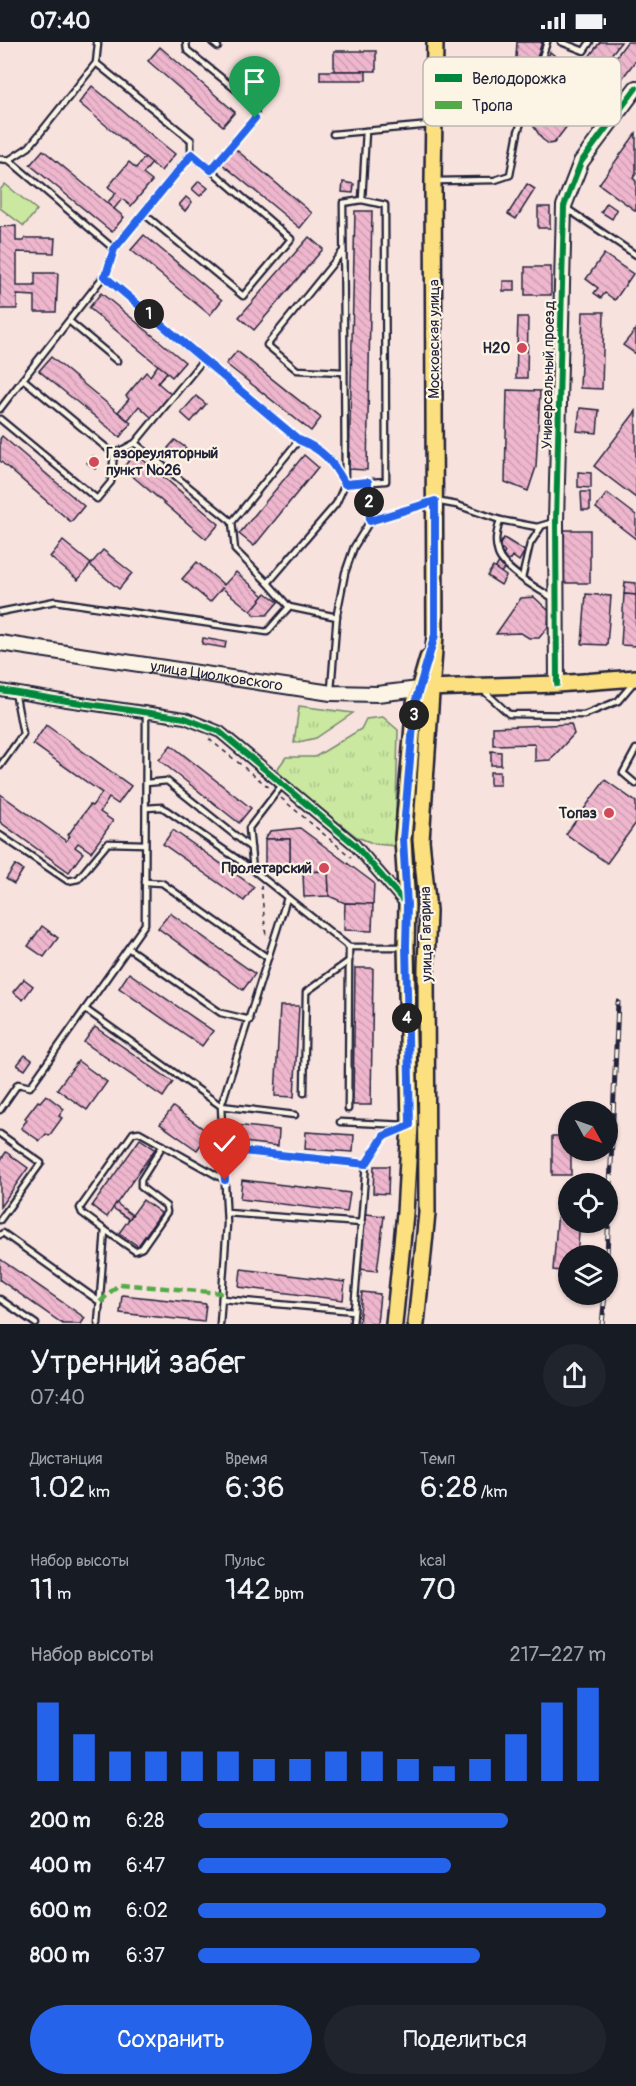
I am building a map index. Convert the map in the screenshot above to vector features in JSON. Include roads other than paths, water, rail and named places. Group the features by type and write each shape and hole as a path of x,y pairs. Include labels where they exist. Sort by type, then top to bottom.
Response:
{"main road":[{"name":"Московская улица","path":"435,42 435,57"},
{"name":"Московская улица","path":"426,688 435,635 434,126"},
{"path":"426,688 636,679"},
{"name":"улица Гагарина","path":"394,1324 405,1213 410,1125 407,905 403,839 415,703 426,688"},
{"name":"улица Гагарина","path":"416,1324 427,1213 426,968 428,910 421,840 426,688"}],"street":[{"name":"Универсальный проезд","path":"621,108 636,88"},
{"name":"Универсальный проезд","path":"557,684 556,521 564,206 581,162 608,126"},
{"name":"улица Циолковского","path":"0,643 331,693 377,694 426,688"},
{"path":"0,690 185,718 220,732 354,844 407,905"}],"lane":[{"path":"9,160 29,147 96,63 98,44 96,42"},
{"path":"186,42 187,50 256,106 255,118 211,170"},
{"path":"212,42 218,47"},
{"path":"542,57 547,42"},
{"path":"561,42 584,51 590,42"},
{"path":"0,409 107,272 114,249 192,154 191,140 96,63"},
{"path":"333,134 423,126"},
{"path":"433,181 495,180 510,176 520,126"},
{"path":"362,200 366,131"},
{"path":"143,213 243,296 291,239 192,154"},
{"path":"0,159 9,160 114,249"},
{"path":"268,583 336,504 345,484 343,203 362,200 385,205 386,481 345,484"},
{"path":"564,206 636,255"},
{"path":"344,251 267,345 297,370 344,372"},
{"path":"104,276 299,440 312,445 333,462 345,484"},
{"path":"69,321 117,361"},
{"path":"114,454 135,443 203,360"},
{"path":"22,379 114,454"},
{"path":"0,419 98,499 111,482 114,454"},
{"path":"232,522 299,440"},
{"path":"135,443 232,522 235,550 288,607 337,617"},
{"path":"331,693 337,617 348,565 354,547 370,521 368,482"},
{"path":"370,521 435,501 457,504 500,520 541,527 556,521"},
{"path":"500,520 495,540 498,556 522,578 556,600"},
{"path":"522,578 530,544 541,527"},
{"path":"0,612 55,601 267,632 288,607"},
{"path":"479,686 509,714 584,715 618,701 636,679"},
{"path":"0,766 22,734 15,692"},
{"path":"0,1110 18,1084 30,1087 145,924 146,712"},
{"path":"636,749 623,773 636,784"},
{"path":"146,783 167,781 251,848"},
{"path":"253,870 249,828 282,785"},
{"path":"146,808 162,807 253,870 349,947 406,946"},
{"path":"0,835 68,881 78,879 108,843 145,844"},
{"path":"145,882 162,883 268,958"},
{"path":"220,1324 227,1213 221,1106 287,898"},
{"path":"348,1109 349,947"},
{"path":"129,948 221,1013 249,1020"},
{"path":"304,1093 306,992 349,962"},
{"path":"85,1009 221,1106 295,1115"},
{"path":"340,1122 410,1125"},
{"path":"353,1324 366,1164 384,1136 410,1125"},
{"path":"164,1145 141,1180 141,1187 166,1206 167,1212 142,1248 135,1251 82,1213 80,1208 133,1133 139,1132 164,1145 225,1180"},
{"path":"0,1134 41,1163 0,1220"},
{"path":"223,1149 366,1164"},
{"path":"227,1213 362,1222"},
{"path":"98,1324 105,1230"},
{"path":"0,1235 3,1233 100,1302"},
{"path":"0,1299 36,1324"},
{"path":"222,1299 354,1311"}],"railway":[{"path":"607,1245 618,1002"},
{"path":"602,1324 604,1305"}],"place":[{"name":"Н2О","path":"522,348"},
{"name":"Газореуляторный пункт №26","path":"94,462"},
{"name":"Топаз","path":"609,813"},
{"name":"Пролетарский","path":"324,868"}]}
